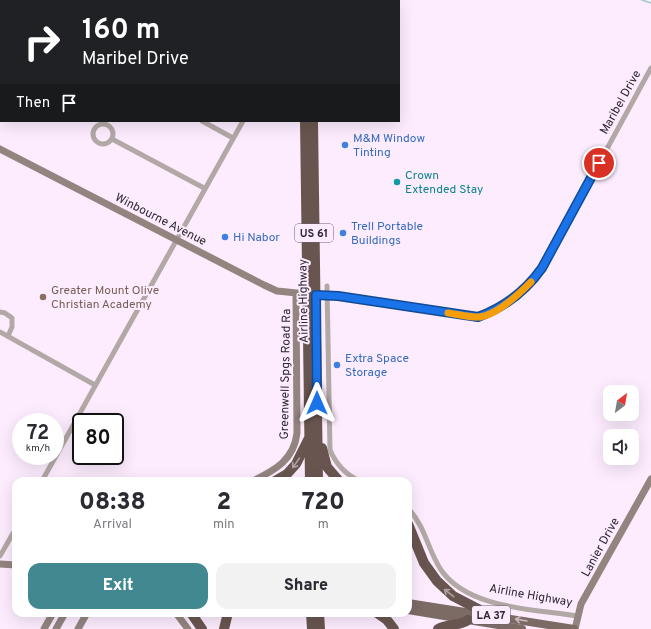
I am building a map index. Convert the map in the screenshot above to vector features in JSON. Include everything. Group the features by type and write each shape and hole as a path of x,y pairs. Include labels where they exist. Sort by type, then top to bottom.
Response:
{"highway":[{"name":"Airline Highway","path":"305,122 310,171"},
{"name":"Airline Highway","path":"310,477 313,441 310,171 313,122"},
{"name":"Airline Highway","path":"313,441 318,477"},
{"path":"280,477 293,467 313,441 322,448 329,470 335,477"},
{"path":"412,534 424,563 437,582 453,596 478,608 481,613"},
{"path":"194,617 202,629"},
{"path":"224,629 227,617"},
{"path":"311,617 312,629"},
{"path":"319,617 320,629"},
{"path":"383,617 394,629"},
{"path":"438,629 452,624 464,623 468,620"}],"main road":[{"name":"LA 37","path":"412,604 481,613 574,629"},
{"name":"LA 37","path":"412,611 522,629"}],"street":[{"name":"Maribel Drive","path":"311,295 478,317 511,301 532,281 542,268 651,68"},
{"path":"204,122 233,138"},
{"path":"44,477 204,188 242,122"},
{"path":"100,124 108,125 112,131 112,139 106,144 98,143 93,137 94,129 100,124"},
{"path":"112,139 204,188"},
{"name":"Winbourne Avenue","path":"0,149 264,285 277,291 311,295"},
{"name":"Airline Highway","path":"327,286 330,450 336,462 351,477"},
{"name":"Greenwell Spgs Road Ra","path":"261,477 274,470 284,462 296,444 296,294"},
{"path":"0,312 5,313 12,318 12,327 8,336"},
{"path":"0,332 95,385"},
{"name":"Lanier Drive","path":"574,629 581,604 651,479"},
{"name":"Airline Highway","path":"412,512 418,519 430,551 442,571 455,584 466,592 481,599 503,605 577,616"},
{"path":"0,556 12,535"},
{"path":"0,564 12,565"},
{"path":"44,629 50,617"},
{"path":"56,629 63,617"},
{"path":"78,629 85,617"},
{"path":"179,617 188,629"}],"waterway":[{"path":"642,0 651,3"}],"slow traffic":[{"path":"448,313 478,317 488,314 511,301 531,282"}],"place":[{"name":"M&M Window Tinting","path":"345,145"},
{"name":"Crown Extended Stay","path":"397,182"},
{"name":"Trell Portable Buildings","path":"343,233"},
{"name":"Hi Nabor","path":"225,237"},
{"name":"Greater Mount Olive Christian Academy","path":"43,297"},
{"name":"Extra Space Storage","path":"337,365"}],"route":[{"path":"317,403 316,295 338,296 478,317 488,314 505,305 521,293 542,268 599,163"}]}
